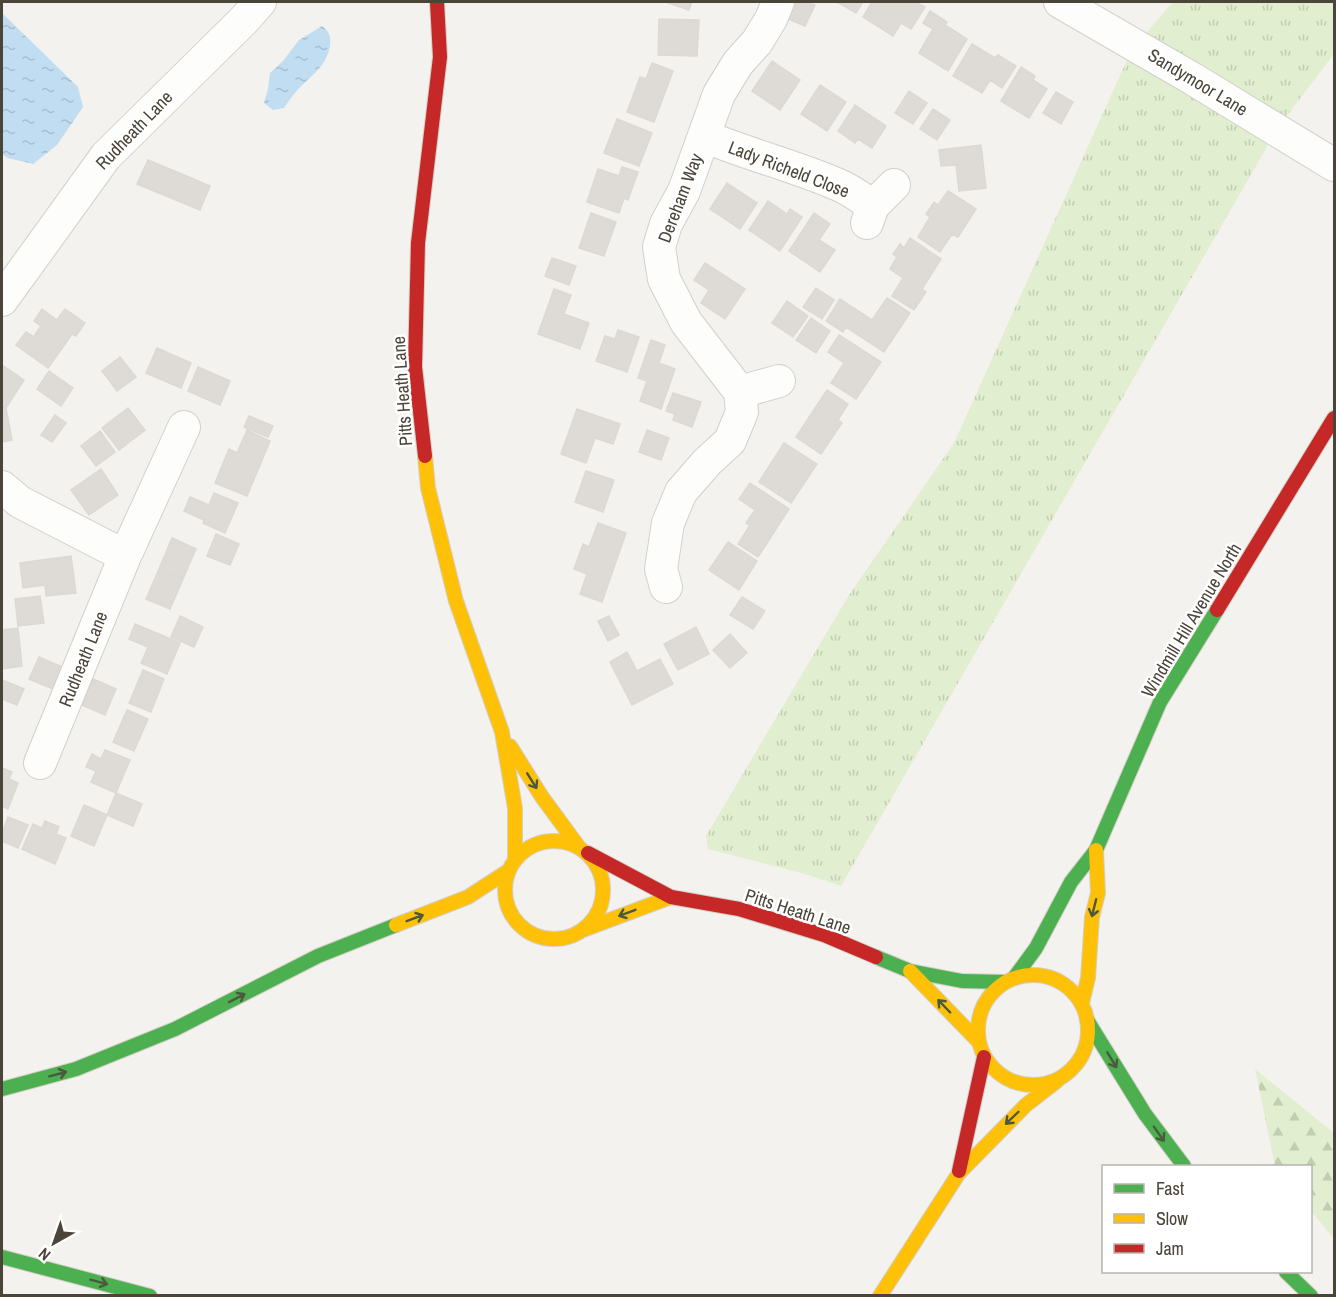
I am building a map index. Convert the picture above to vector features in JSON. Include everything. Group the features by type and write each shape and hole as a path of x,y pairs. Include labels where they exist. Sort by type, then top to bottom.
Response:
{"street":[{"name":"Rudheath Lane","path":"2,300 106,156 260,2"},
{"name":"Pitts Heath Lane","path":"437,2 440,57 418,243 415,367 428,488 456,601 502,732 515,808 512,865"},
{"name":"Dereham Way","path":"740,392 686,322 664,279 659,247 666,224 684,191 719,94 738,63 757,42 771,19 777,2"},
{"name":"Sandymoor Lane","path":"1060,2 1335,165"},
{"name":"Lady Richeld Close","path":"704,136 737,150 793,167 843,187 878,205"},
{"path":"670,595 661,569 668,523 681,492 707,462 730,441 742,412 740,392 779,381"},
{"name":"Windmill Hill Avenue North","path":"1009,980 1042,939 1071,882 1096,850 1161,702 1335,418"},
{"name":"Rudheath Lane","path":"40,763 125,556 184,427"},
{"path":"2,487 20,502 125,556"},
{"name":"Pitts Heath Lane","path":"502,732 542,797 583,850 671,897 739,909 824,935 910,971 962,981 1009,980"},
{"path":"2,1089 76,1069 175,1029 318,956 468,897 512,865 525,849 537,843 551,840 565,841 583,850 597,865 603,878 604,893 601,907 594,920 583,930"},
{"name":"Windmill Hill Avenue North","path":"1082,1004 1088,978 1092,917 1098,893 1096,850"},
{"path":"512,865 505,887 506,902 513,917 537,937 553,939 569,937 671,897"},
{"name":"Pitts Heath Lane","path":"910,971 978,1041"},
{"path":"1057,1081 1041,1085 1024,1085 1008,1080 995,1071 984,1057 978,1041 977,1024 982,1007 992,993 1009,980 1029,975 1045,976 1060,981 1072,991 1082,1004 1088,1020 1135,1101 1182,1165"},
{"path":"879,1296 958,1173 1026,1105 1072,1070 1083,1055 1088,1038 1088,1020"},
{"path":"958,1173 984,1057"},
{"path":"2,1257 150,1296"},
{"path":"1287,1273 1311,1296"}],"green space":[{"path":"1173,2 1334,2 1334,54 1279,126 841,886 805,874 708,849 706,836 849,595 954,443 1132,49"},
{"path":"1255,1069 1334,1133 1334,1239 1312,1212 1312,1165 1275,1165"}],"water":[{"path":"2,13 78,87 83,107 57,145 33,164 8,158 2,154"},
{"path":"322,26 328,32 330,39 325,60 284,108 273,110 264,103 270,73 283,61 299,40"}],"building":[{"path":"669,2 692,2 689,10"},
{"path":"793,2 815,5 805,26 786,18"},
{"path":"837,2 863,2 856,13"},
{"path":"872,2 916,2 925,7 911,29 901,23 893,36 863,17"},
{"path":"930,11 947,22 945,25 967,39 948,71 919,53 933,29 923,23"},
{"path":"659,19 699,20 697,56 658,55"},
{"path":"972,44 995,58 998,55 1016,66 1002,88 990,80 982,93 953,76"},
{"path":"772,61 800,80 780,110 752,91"},
{"path":"652,63 673,71 654,122 627,112 640,77 646,79"},
{"path":"1021,67 1035,76 1033,80 1047,89 1029,118 1001,101"},
{"path":"820,85 846,102 827,131 801,114"},
{"path":"909,91 927,103 913,124 895,113"},
{"path":"1056,92 1073,102 1061,124 1043,113"},
{"path":"855,105 886,126 872,148 858,139 855,143 838,131"},
{"path":"933,109 950,120 937,140 920,129"},
{"path":"617,119 652,133 639,166 604,153"},
{"path":"981,145 986,188 959,191 956,165 941,166 939,150"},
{"path":"148,160 210,186 200,210 137,184"},
{"path":"622,167 638,172 628,200 624,198 619,213 587,202 598,169 619,176"},
{"path":"727,183 757,203 740,229 710,209"},
{"path":"948,191 976,209 958,237 952,234 940,252 918,237 930,217 926,214 934,202 938,205"},
{"path":"768,201 787,214 790,209 802,217 780,251 749,230"},
{"path":"591,213 616,222 604,256 579,248"},
{"path":"814,213 830,224 819,240 835,250 820,272 789,251"},
{"path":"910,238 941,259 922,289 926,292 914,310 892,296 903,278 890,269 897,257 893,254 900,244 904,248"},
{"path":"552,258 576,266 569,285 545,276"},
{"path":"705,263 745,289 725,319 701,303 709,290 694,280"},
{"path":"816,288 834,300 822,319 803,307"},
{"path":"554,289 571,295 564,314 589,323 580,349 538,334"},
{"path":"887,298 910,313 884,352 846,327 843,332 826,321 840,299 872,320"},
{"path":"787,301 808,316 793,337 772,323"},
{"path":"42,309 57,320 65,309 85,323 76,336 72,334 61,350 36,333 41,326 34,321"},
{"path":"811,318 830,331 816,353 796,340"},
{"path":"618,330 639,337 627,372 596,361 605,336 615,339"},
{"path":"26,332 34,337 36,333 61,350 48,368 16,345"},
{"path":"839,335 881,362 856,399 831,383 844,363 828,352"},
{"path":"651,340 665,345 659,363 675,369 661,409 640,401 647,381 638,378"},
{"path":"157,348 191,363 181,388 146,373"},
{"path":"120,357 136,377 117,391 102,371"},
{"path":"2,365 24,380 6,408 2,407"},
{"path":"198,367 230,381 220,405 188,391"},
{"path":"49,371 73,388 61,406 37,389"},
{"path":"827,390 848,404 838,420 842,423 821,454 796,437"},
{"path":"673,393 701,402 692,427 673,420 675,414 666,411"},
{"path":"2,407 6,408 12,440 2,442"},
{"path":"128,408 145,430 119,450 102,428"},
{"path":"577,409 620,424 613,444 595,438 586,463 561,454"},
{"path":"55,415 66,423 52,442 41,435"},
{"path":"249,416 273,426 268,437 244,427"},
{"path":"247,430 270,441 247,496 215,483 229,449 237,453"},
{"path":"647,430 669,438 661,460 639,452"},
{"path":"100,431 115,452 96,466 81,446"},
{"path":"784,443 817,464 791,503 759,482"},
{"path":"101,469 118,495 89,515 71,490"},
{"path":"586,471 614,480 603,512 575,502"},
{"path":"750,483 789,509 758,557 738,544 750,525 746,523 755,510 739,499"},
{"path":"214,493 238,503 225,533 184,511 190,497 209,505"},
{"path":"598,523 626,533 602,602 580,594 587,574 574,569 583,544 589,547"},
{"path":"216,534 239,544 230,565 207,556"},
{"path":"172,538 196,549 183,579 159,569"},
{"path":"728,542 757,561 739,590 709,570"},
{"path":"71,556 76,593 46,596 45,585 23,588 20,563"},
{"path":"159,569 183,579 170,609 146,599"},
{"path":"40,596 44,623 18,626 15,599"},
{"path":"742,597 765,611 753,629 730,615"},
{"path":"180,616 203,627 194,647 171,637"},
{"path":"609,616 619,635 608,641 598,621"},
{"path":"135,624 180,643 167,674 141,663 148,647 129,639"},
{"path":"696,627 709,654 678,670 664,644"},
{"path":"18,628 22,666 2,669 2,630"},
{"path":"730,634 747,653 730,668 713,650"},
{"path":"627,652 637,671 660,659 673,684 632,705 610,662"},
{"path":"39,657 62,667 53,689 29,679"},
{"path":"143,670 164,679 151,712 129,703"},
{"path":"93,679 116,689 105,715 82,705"},
{"path":"2,680 24,689 17,705 2,699"},
{"path":"127,710 148,719 134,751 113,742"},
{"path":"105,750 130,760 116,793 91,782 96,771 86,767 92,754 101,759"},
{"path":"2,768 12,772 9,779 18,783 8,809 2,806"},
{"path":"116,793 142,804 133,826 107,815"},
{"path":"84,805 107,815 94,846 71,836"},
{"path":"8,817 28,825 18,848 2,841 2,833"},
{"path":"45,821 59,827 56,834 66,838 55,864 22,849 33,824 42,828"}],"traffic: fast":[{"path":"1014,978 1036,948 1071,882 1096,850 1160,702 1217,610"},
{"path":"2,1089 76,1069 175,1029 318,956 396,925"},
{"path":"876,957 910,971 962,981 1005,982"},
{"path":"1087,1020 1145,1114 1183,1165"},
{"path":"2,1257 150,1296"},
{"path":"1287,1273 1311,1296"}],"traffic: slow":[{"path":"425,456 428,488 456,601 502,732 515,808 515,859"},
{"path":"510,746 542,797 578,846"},
{"path":"554,841 573,844 589,855 600,871 603,890 600,909 589,925 573,936 554,939 535,936 519,925 508,909 505,890 508,871 519,855 535,844 554,841"},
{"path":"1082,1003 1088,978 1092,917 1098,893 1096,850"},
{"path":"396,925 468,897 508,871"},
{"path":"583,930 671,897"},
{"path":"910,971 978,1041"},
{"path":"1033,975 1054,979 1072,991 1084,1009 1088,1030 1084,1051 1072,1069 1054,1081 1033,1085 1012,1081 994,1069 982,1051 978,1030 982,1009 994,991 1012,979 1033,975"},
{"path":"880,1296 959,1173 1026,1105 1057,1081"}],"traffic: jam":[{"path":"425,456 415,367 418,243 440,57 437,2"},
{"path":"1217,610 1334,418"},
{"path":"588,853 671,897 739,909 824,935 876,957"},
{"path":"959,1171 984,1057"}]}
